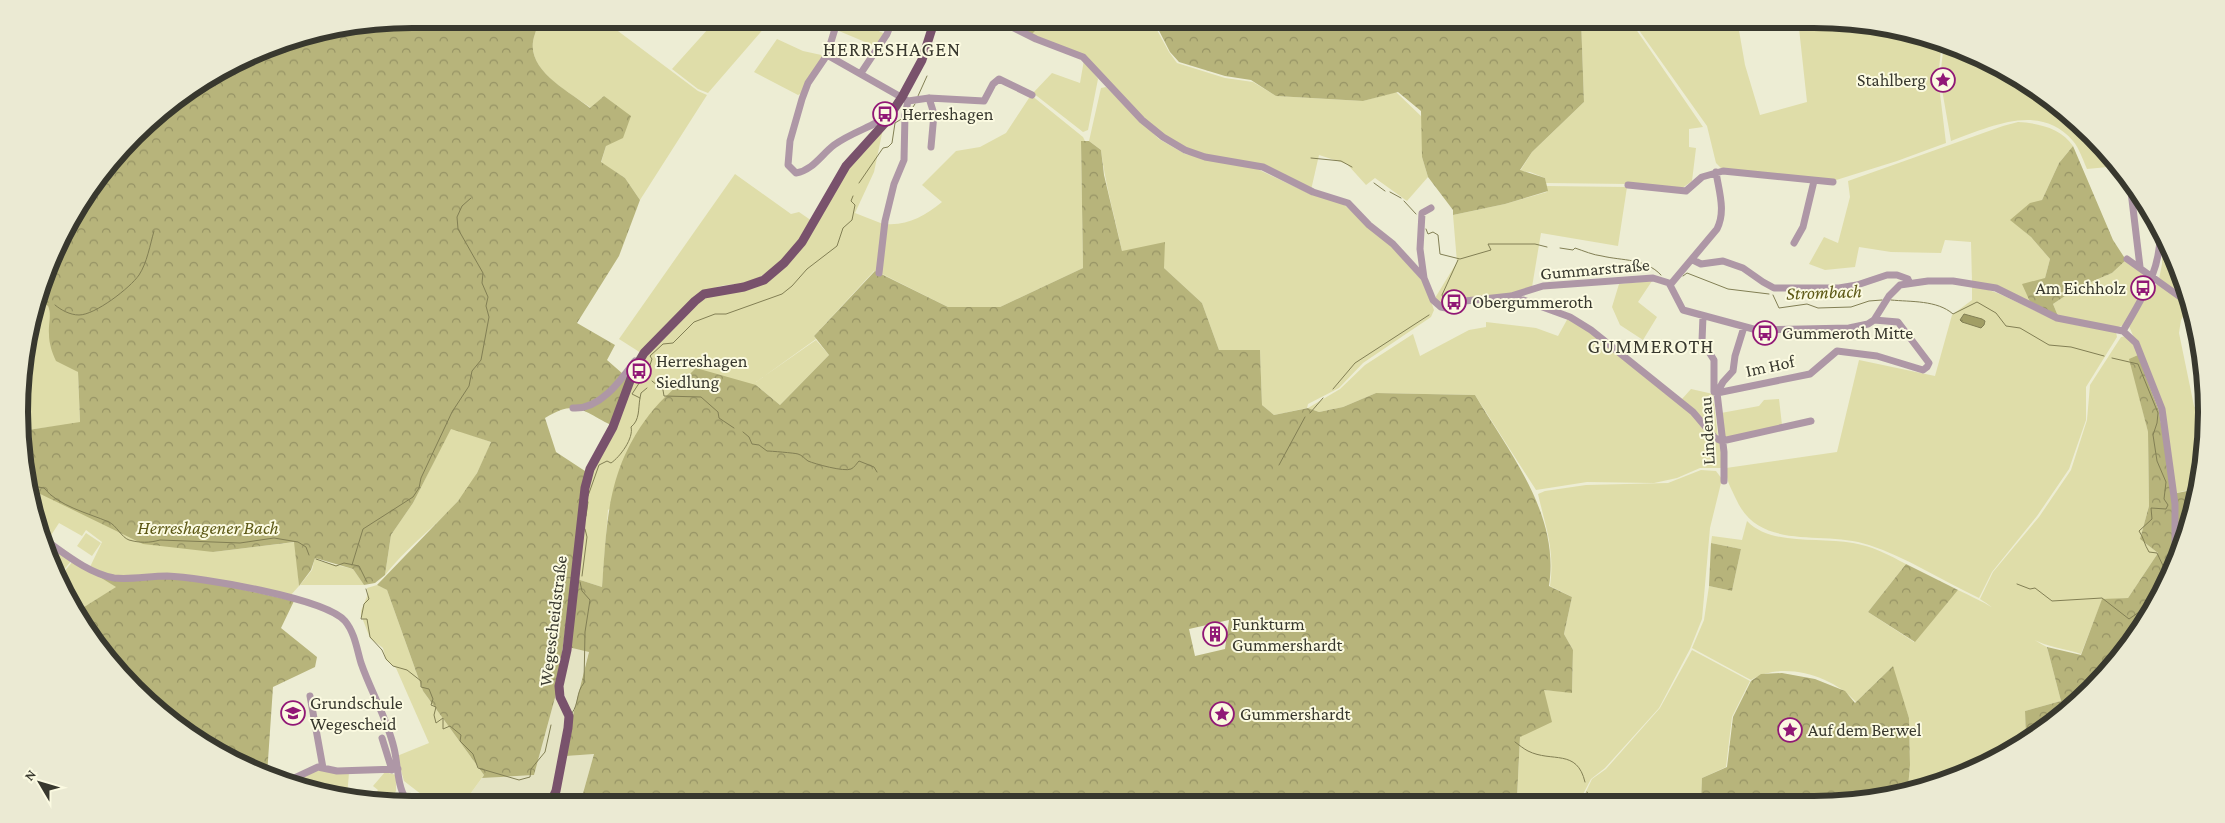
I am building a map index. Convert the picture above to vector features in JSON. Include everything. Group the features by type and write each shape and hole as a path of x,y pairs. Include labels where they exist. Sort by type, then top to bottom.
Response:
{"main road":[{"path":"640,358 694,301 704,294 744,287 764,280 784,263 802,242 846,166 905,99 922,60 932,28"},
{"name":"Wegescheidstraße","path":"554,796 568,728 568,716 560,697 559,686 566,650 582,503 590,469 613,427 640,358"}],"street":[{"path":"835,28 827,55 808,82 793,126 788,165 796,173 801,172 813,165 833,146 876,123 884,124"},
{"path":"861,73 889,28"},
{"name":"Gummarstraße","path":"1014,28 1036,39 1083,57 1151,128 1185,150 1205,157 1264,167 1313,192 1348,203 1369,225 1393,244 1424,278 1434,300 1441,307 1446,308 1466,301 1511,296 1543,286 1653,278 1665,280 1670,285 1683,310 1744,327 1764,330 1849,328 1868,324 1874,320 1898,322 1929,363"},
{"path":"827,55 905,99 928,98 984,101 993,84 999,80 1032,94"},
{"path":"928,98 934,114 931,146"},
{"path":"879,272 885,221 894,184 904,160 905,99"},
{"path":"1670,285 1693,260 1721,221 1723,213 1716,172"},
{"path":"1628,185 1686,191 1702,177 1716,172 1751,173 1833,182"},
{"path":"1794,243 1803,227 1814,181"},
{"path":"2132,196 2140,268"},
{"path":"1424,278 1420,249 1420,217 1426,210 1432,208"},
{"path":"2123,331 2153,278 2159,245"},
{"path":"2127,259 2180,297"},
{"path":"1693,260 1701,264 1724,261 1743,268 1774,288 1839,288 1897,275 1908,279 1909,282"},
{"path":"1874,320 1894,290 1909,282 1953,281 1988,286 2057,318 2123,331 2136,344 2162,409 2175,504 2175,540"},
{"path":"1511,296 1570,317 1591,330 1693,412 1715,438 1722,441 1811,421"},
{"path":"1703,316 1704,347 1714,360 1714,392 1716,393"},
{"name":"Lindenau","path":"1724,481 1722,441 1716,393 1722,382 1733,371 1735,356 1744,327"},
{"name":"Im Hof","path":"1716,393 1810,374 1837,351 1877,356 1923,370 1929,363"},
{"path":"573,408 586,407 612,390 637,359 640,358"},
{"path":"52,544 93,571 113,578 168,576 214,582 289,598 330,610 346,622 352,633 366,677 381,708 395,770 404,796"},
{"path":"310,696 323,768"},
{"path":"382,738 395,770"},
{"path":"295,777 308,770 323,768 337,771 395,770"}],"shaded area":[{"path":"537,28 614,28 698,91 707,95 640,200 625,178 601,163 606,146 604,96 591,108 550,78 535,58 533,47"},
{"path":"709,28 764,28 708,93 698,89 672,69"},
{"path":"840,28 872,28 885,34 877,47 839,31"},
{"path":"1038,28 1156,28 1177,63 1225,78 1253,82 1276,96 1363,101 1396,92 1422,117 1422,157 1428,177 1407,201 1375,178 1366,185 1347,164 1319,155 1311,190 1264,165 1201,154 1183,147 1164,136 1144,119 1085,56 1032,34"},
{"path":"1581,28 1635,28 1703,127 1689,129 1689,147 1696,148 1692,181 1681,189 1628,184 1546,183 1545,178 1530,172 1520,171 1532,152 1584,102"},
{"path":"1637,28 1739,28 1745,65 1760,115 1807,102 1799,28 1839,28 1864,31 1913,41 1941,50 1938,77 1946,143 1897,161 1833,181 1721,168 1716,163 1707,126"},
{"path":"777,39 803,51 826,56 802,93 798,95 754,72"},
{"path":"1943,50 2006,79 2027,92 2067,123 2109,167 2087,169 2073,141 2060,129 2046,123 2030,120 1998,125 1951,141 1940,78"},
{"path":"1084,60 1098,79 1088,130 1083,132 1033,93 1052,73 1080,83"},
{"path":"1106,87 1159,139 1185,154 1249,165 1308,193 1342,203 1391,246 1425,284 1434,310 1431,317 1363,363 1339,388 1308,404 1307,408 1274,415 1262,405 1260,350 1219,350 1202,303 1164,268 1122,251 1101,150 1089,141 1101,88"},
{"path":"1031,95 1083,137 1085,141 1081,141 1083,268 1000,307 948,307 880,273 885,224 908,222 929,212 942,202 922,185 956,151 980,147 1006,133"},
{"path":"2018,122 2033,124 2056,131 2073,146 2059,163 2042,200 2011,220 2031,237 2050,259 2045,278 2031,304 1972,282 1971,242 1945,240 1941,253 1891,252 1859,247 1855,267 1825,270 1809,264 1824,237 1838,243 1850,197 1848,181"},
{"path":"883,129 874,172 855,213 883,224 879,273 874,271 814,336 816,339 756,382 816,340 829,355 780,405 756,385 608,510 602,587 577,579 589,474 643,358 700,299 744,289 787,263 848,168"},
{"path":"735,174 791,214 799,212 812,221 799,241 783,259 765,274 743,283 719,286 713,289 641,353 619,339"},
{"path":"1546,186 1627,187 1618,246 1541,233 1532,287 1507,294 1446,305 1439,304 1435,298 1457,262 1453,215 1505,204 1547,192"},
{"path":"2162,251 2179,293 2159,279"},
{"path":"2126,260 2147,276 2141,296 2124,325 2118,327 2058,316 2053,304 2077,288 2112,273"},
{"path":"1652,281 1638,302 1657,317 1643,340 1620,325 1612,307 1619,284"},
{"path":"2159,283 2180,299 2184,314 2181,320 2179,333 2194,406 2198,412 2197,437 2189,490 2176,493 2164,409 2129,326 2152,287"},
{"path":"1972,286 1994,292 2044,315 2062,321 2116,332 2117,337 2086,387 2086,420 2069,469 2037,516 1992,572 1979,598 1911,563 1869,545 1851,541 1777,533 1761,527 1747,516 1731,488 1726,468 1837,452 1859,360 1935,376 1952,315 1972,300"},
{"path":"43,304 48,306 51,321 51,348 78,372 80,423 28,430 28,386 31,361"},
{"path":"1568,318 1628,360 1668,392 1704,426 1721,443 1722,468 1700,468 1677,478 1654,483 1587,482 1536,490 1475,395 1376,393 1343,407 1319,412 1308,408 1340,389 1365,365 1413,334 1420,356 1469,330 1486,327 1486,322 1536,328 1558,336"},
{"path":"2127,336 2134,344 2138,355 2130,359 2148,432 2149,506 2140,539 2158,553 2128,598 2102,600 2081,654 2048,645 2029,637 1980,599 1993,572 2039,517 2071,470 2087,420 2090,385 2121,337"},
{"path":"1691,389 1713,394 1718,437 1682,399"},
{"path":"1779,399 1782,425 1724,439 1721,413 1759,406 1764,400"},
{"path":"451,428 491,442 484,458 463,495 385,575 391,535 413,503"},
{"path":"1701,470 1716,471 1722,479 1710,528 1702,619 1690,649 1659,708 1605,768 1591,779 1582,796 1517,796 1520,737 1544,690 1572,692 1573,650 1564,634 1572,597 1550,586 1551,550 1538,494 1545,491 1586,485 1668,483"},
{"path":"36,491 213,552 295,542 299,586 289,597 113,576 90,567 102,542 86,530 82,536 59,523 49,538"},
{"path":"1747,521 1757,529 1782,537 1860,544 1880,551 1906,564 1868,612 1914,642 1958,590 1989,605 2032,638 2047,647 2061,701 2025,711 2026,732 1983,756 1937,775 1908,783 1909,718 1892,667 1856,702 1846,693 1821,678 1792,671 1777,671 1763,674 1751,680 1692,648 1704,620 1709,586 1732,591 1741,549 1711,543 1712,536 1742,540"},
{"path":"86,533 101,543 92,556 77,546"},
{"path":"52,546 72,560 63,571"},
{"path":"315,557 320,561 353,569 364,585 300,585 312,570"},
{"path":"73,561 117,587 82,609 63,573"},
{"path":"377,585 387,590 423,691 484,775 469,796 423,796 404,781 397,756 429,743 396,668 386,660 383,648 370,638 361,615 368,594 367,588"},
{"path":"568,647 589,651 570,727 571,715 563,689"},
{"path":"1692,650 1750,681 1732,717 1726,767 1702,778 1701,796 1584,796 1592,779 1606,769 1660,708"},
{"path":"556,694 567,716 554,788 550,796 469,796 482,778 534,775"},
{"path":"594,754 582,796 555,796 566,756"},
{"path":"321,770 349,773 348,790 298,778 310,772"},
{"path":"385,772 396,775 396,791 393,795 375,794 378,790 373,786"}],"green space":[{"path":"386,28 538,28 533,46 535,58 549,77 590,108 604,96 631,116 623,138 606,146 601,162 625,178 640,200 619,256 577,323 615,345 607,360 623,374 632,370 611,425 585,411 572,408 564,409 545,418 556,452 588,473 556,694 534,775 482,778 484,775 423,691 387,590 377,585 458,501 477,473 491,442 451,429 413,503 391,535 385,575 375,583 364,585 353,569 315,558 311,570 299,586 294,542 213,552 143,544 36,492 28,430 80,422 78,372 56,361 50,341 50,313 48,306 43,304 48,288 67,242 92,198 123,158 158,123 198,92 242,67 288,48 337,35"},
{"path":"1020,28 1038,28 1032,34"},
{"path":"1158,28 1581,28 1584,102 1532,152 1520,170 1545,178 1548,191 1505,204 1453,215 1453,210 1428,177 1422,157 1421,111 1398,92 1363,101 1276,96 1251,80 1225,76 1179,62 1170,52"},
{"path":"1081,141 1089,141 1101,150 1104,175 1122,251 1165,242 1164,268 1202,303 1219,350 1260,350 1262,405 1274,415 1308,408 1319,412 1343,407 1376,393 1475,395 1517,462 1540,509 1547,534 1550,560 1549,586 1572,597 1564,634 1573,650 1572,693 1544,690 1552,722 1520,737 1517,796 582,796 594,754 566,756 570,727 589,652 568,647 577,579 602,587 608,518 617,476 635,435 649,415 696,368 756,385 780,405 829,355 814,336 875,271 948,307 1000,307 1083,268","holes":["1229,620 1225,649 1195,656 1189,629"]},
{"path":"2073,146 2113,240 2126,260 2112,273 2077,288 2053,304 2058,316 2031,304 2022,284 2045,278 2050,259 2031,237 2010,220 2030,203 2042,200 2059,163"},
{"path":"2138,355 2159,411 2172,494 2189,491 2184,511 2177,535 2158,581 2133,625 2102,665 2085,683 2067,700 2026,732 2025,711 2061,701 2047,647 2081,655 2102,599 2128,598 2158,553 2140,539 2149,506 2148,432 2129,359"},
{"path":"1711,543 1741,549 1732,591 1709,586"},
{"path":"1906,564 1958,590 1915,642 1868,612"},
{"path":"98,576 152,576 186,579 294,601 281,628 317,657 315,667 273,687 268,767 242,756 198,731 158,700 123,665 82,609 116,587"},
{"path":"1893,666 1909,718 1908,783 1839,795 1701,796 1702,778 1727,767 1733,717 1751,681 1761,674 1782,673 1815,679 1845,691 1855,703"}],"water":[{"path":"1964,314 1982,319 1985,321 1984,325 1981,328 1962,322 1960,320"}],"waterway":[{"name":"Herreshagener Bach","path":"918,96 927,76"},
{"name":"Herreshagener Bach","path":"909,113 915,104"},
{"name":"Herreshagener Bach","path":"859,183 883,148 888,147 892,143 895,123 903,118"},
{"name":"Strombach","path":"1311,158 1341,161 1352,167"},
{"name":"Strombach","path":"1374,183 1385,191"},
{"name":"Strombach","path":"1390,192 1401,198"},
{"name":"Herreshagener Bach","path":"588,496 599,465 607,461 611,463 615,460 628,442 631,427 637,418 640,398 632,394 649,368 652,359 650,356 663,344 673,343 694,322 715,314 726,314 782,294 807,269 837,246 843,228 852,220 855,205 851,201 853,196"},
{"path":"352,565 363,529 413,497 419,488 421,478 452,412 469,386 472,371 481,360 489,317 486,306 488,297 482,283 483,273 458,229 457,217 462,206 471,198"},
{"name":"Strombach","path":"1404,201 1416,214"},
{"name":"Strombach","path":"1426,229 1428,234 1433,232 1438,235 1440,254 1460,259 1491,250 1488,244 1535,244 1547,247"},
{"path":"55,305 66,312 79,315 94,311 112,300 139,275 154,231"},
{"name":"Strombach","path":"1560,248 1573,250 1575,248 1595,255 1641,263 1661,275"},
{"path":"1440,303 1444,300 1442,295 1458,260"},
{"name":"Strombach","path":"1683,276 1687,273 1728,289 1769,294"},
{"name":"Strombach","path":"1773,295 1779,308 1807,304 1818,308 1851,307 1869,301 1882,300"},
{"name":"Strombach","path":"1891,300 1932,304 1947,309 1953,314 1977,302 1996,313 2006,326 2020,328 2049,345 2071,347 2104,356"},
{"path":"1333,389 1355,363 1429,315"},
{"name":"Strombach","path":"2112,358 2138,364 2158,413 2153,435 2157,461 2166,482 2164,499 2168,505 2166,509 2151,508 2152,519 2139,531 2149,552 2157,553 2164,568"},
{"path":"652,381 663,390 664,396 701,397 718,412 719,418 734,428"},
{"path":"640,398 641,393 647,388"},
{"path":"1310,413 1323,398"},
{"path":"1279,465 1305,417"},
{"path":"743,432 749,437 752,444 759,445 767,451 798,454 808,461 847,470 859,461 874,467 877,472"},
{"name":"Herreshagener Bach","path":"35,487 44,488 57,500 65,504 109,522 129,540 137,542 160,540 240,543 274,538 298,542 306,547 309,555"},
{"name":"Herreshagener Bach","path":"586,516 588,502"},
{"name":"Herreshagener Bach","path":"582,576 587,537 585,529"},
{"name":"Herreshagener Bach","path":"316,559 336,566 344,563 359,566 367,582"},
{"name":"Herreshagener Bach","path":"572,713 584,683 585,632 590,600 582,591 580,582"},
{"path":"2017,584 2030,589 2035,588 2052,601 2102,598 2129,619 2142,610"},
{"name":"Herreshagener Bach","path":"366,589 369,599 364,604 361,619 367,619 370,637 393,666 407,670 421,681 421,687 429,689 433,699 431,705 436,707 434,715 436,723 443,718 443,729 450,726 461,735 460,741 473,754 478,768 519,780 530,777 531,769 545,752 551,725"},
{"path":"1515,742 1526,750 1537,754 1570,760 1581,771 1585,782"},
{"path":"1587,792 1589,796"}],"place":[{"name":"Stahlberg","path":"1943,80"},
{"name":"Herreshagen","path":"885,114"},
{"name":"Am Eichholz","path":"2143,288"},
{"name":"Obergummeroth","path":"1454,302"},
{"name":"Gummeroth Mitte","path":"1765,333"},
{"name":"Herreshagen Siedlung","path":"639,371"},
{"name":"Funkturm Gummershardt","path":"1215,634"},
{"name":"Grundschule Wegescheid","path":"293,713"},
{"name":"Gummershardt","path":"1222,714"},
{"name":"Auf dem Berwel","path":"1790,730"}],"district":[{"name":"HERRESHAGEN","path":"892,49"},
{"name":"GUMMEROTH","path":"1651,346"}]}
